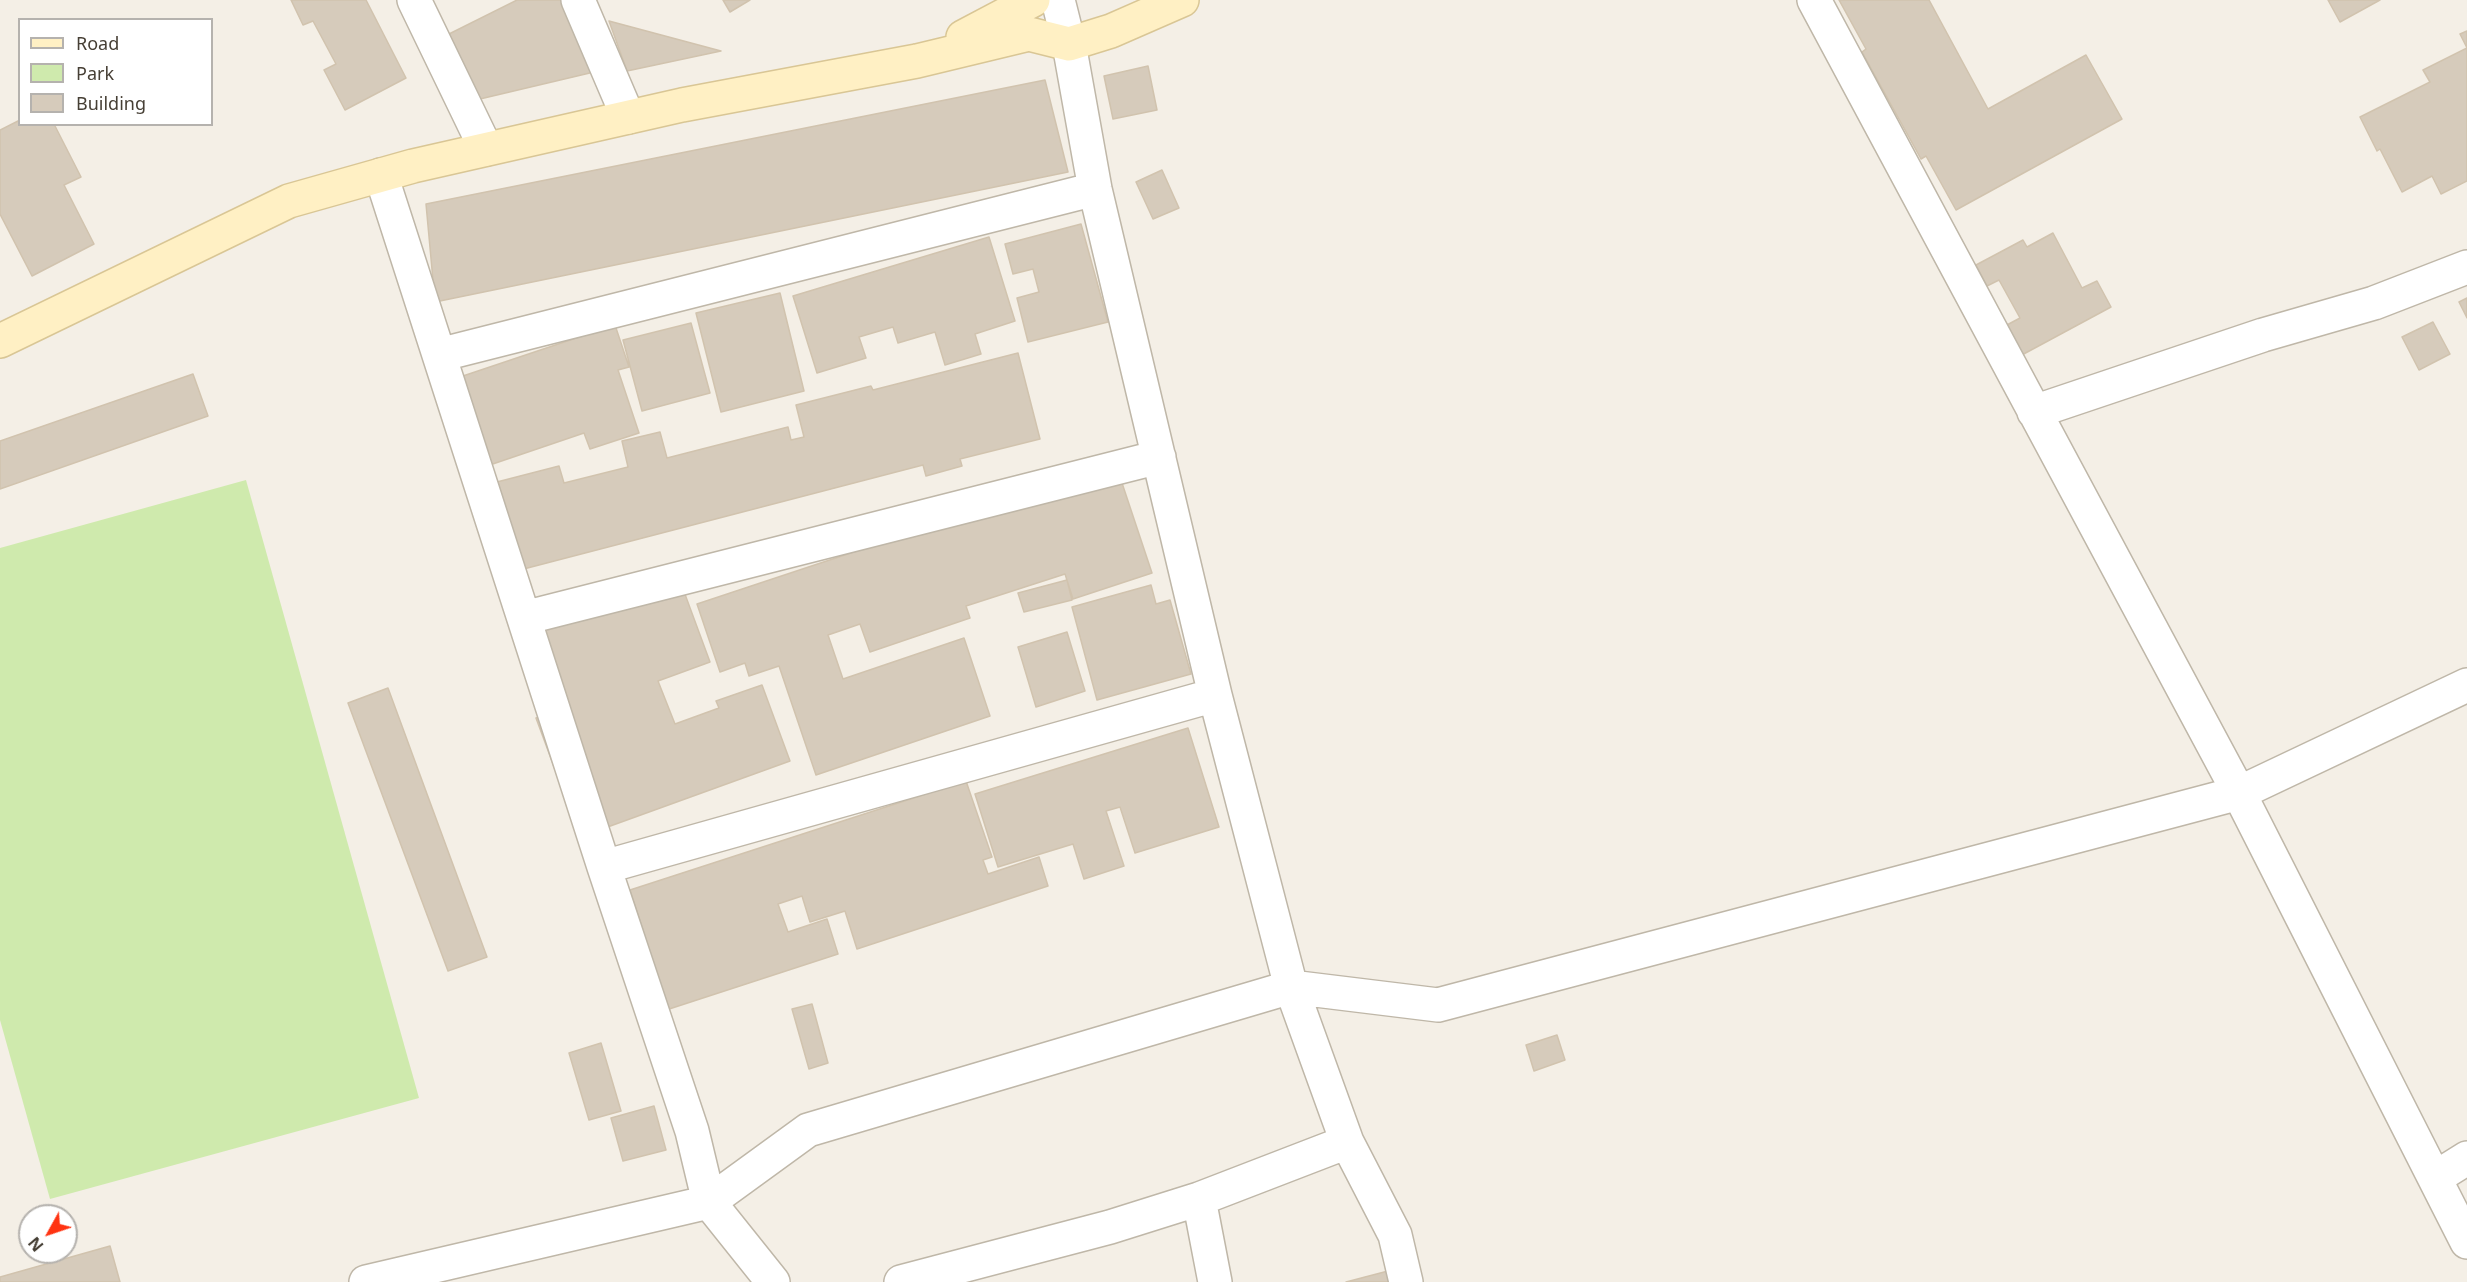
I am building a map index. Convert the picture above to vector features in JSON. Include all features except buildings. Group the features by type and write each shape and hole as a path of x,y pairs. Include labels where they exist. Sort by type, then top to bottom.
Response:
{"main road":[{"path":"917,61 1033,0"},
{"path":"0,341 289,201 486,149 682,105 917,61 1029,34 1069,44 1111,31 1182,0"}],"street":[{"path":"414,0 486,149"},
{"path":"578,0 628,117"},
{"path":"1058,0 1069,44 1095,189 1215,695 1291,987 1347,1142 1395,1235 1406,1282"},
{"path":"1814,0 2239,793 2467,1242"},
{"path":"381,175 604,867 692,1131 709,1202 773,1282"},
{"path":"439,354 1095,189"},
{"path":"2034,412 2263,335 2374,303 2467,267"},
{"path":"525,618 1159,457"},
{"path":"366,1282 709,1202 808,1130 1291,987 1438,1005 2239,793 2467,685"},
{"path":"604,867 1215,695"},
{"path":"901,1282 1110,1227 1199,1199 1347,1142"},
{"path":"2435,1178 2467,1158"},
{"path":"1199,1199 1215,1282"}],"green space":[{"path":"246,480 419,1098 50,1199 0,1020 0,548"}]}
